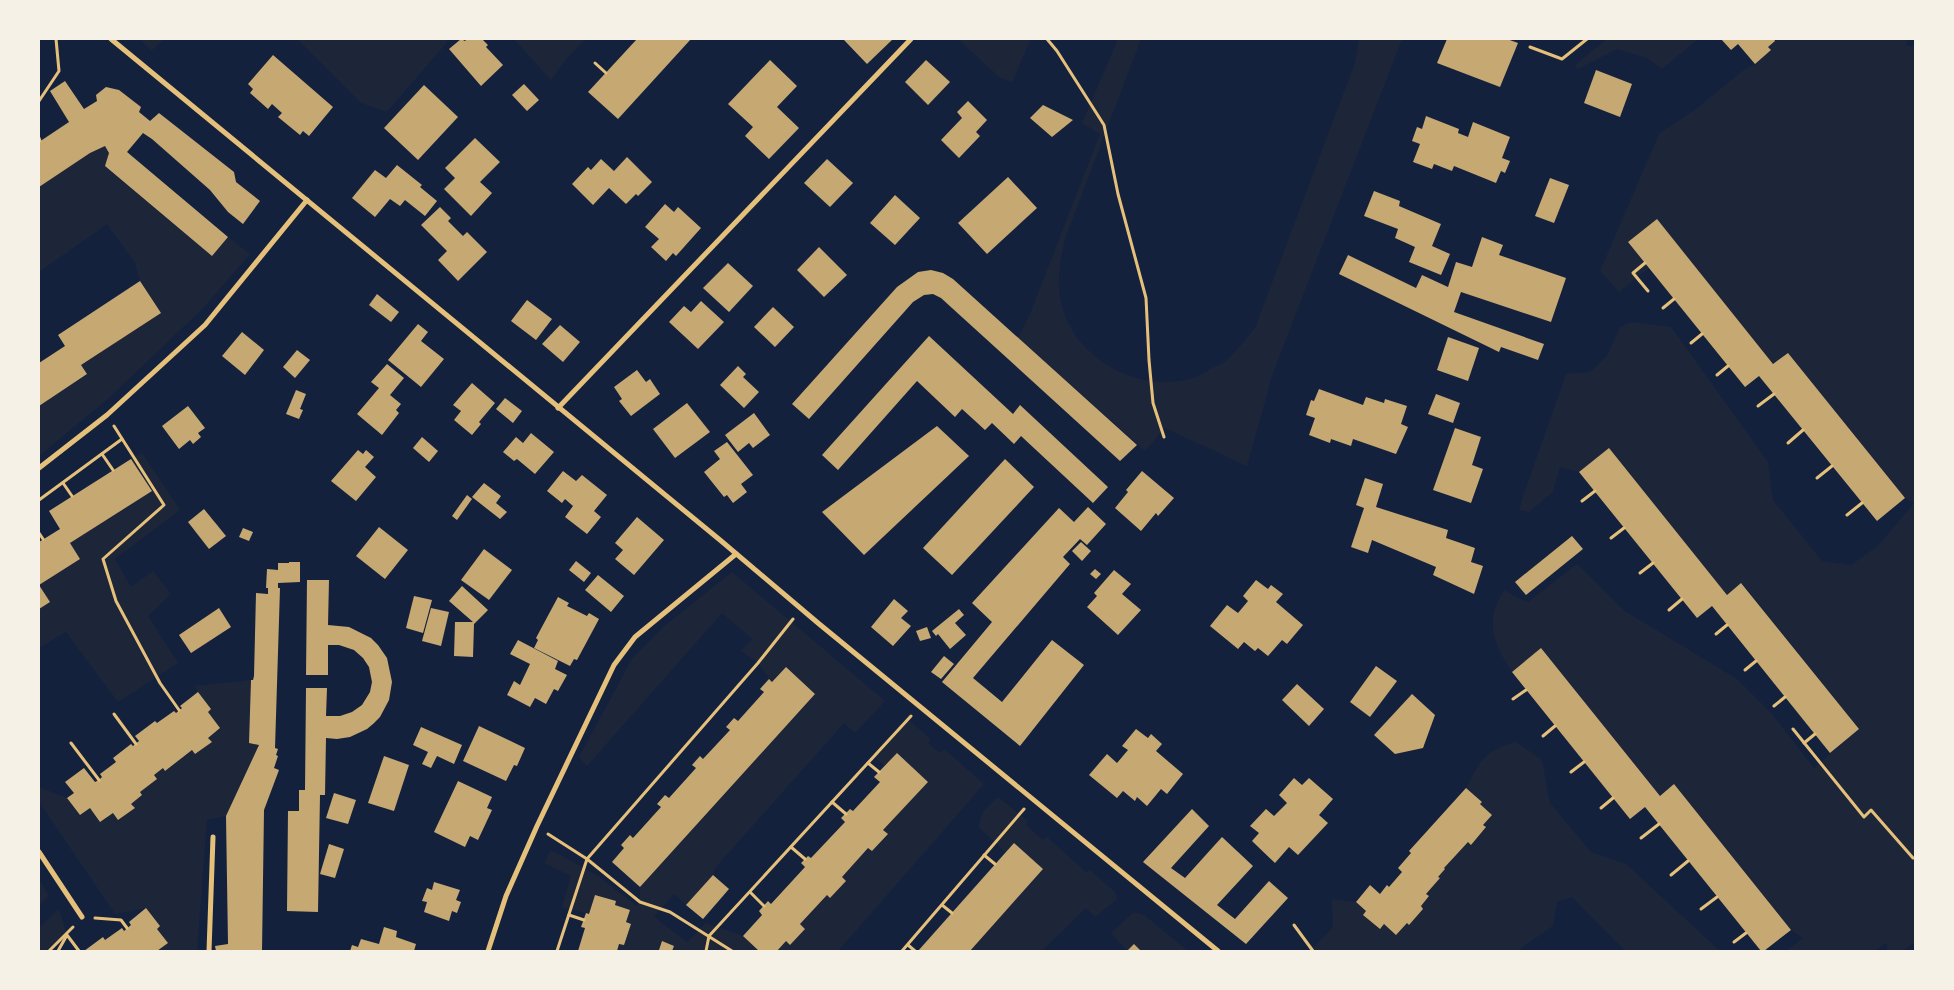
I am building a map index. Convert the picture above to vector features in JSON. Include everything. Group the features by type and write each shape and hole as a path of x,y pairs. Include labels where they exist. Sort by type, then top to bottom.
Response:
{"street":[{"path":"111,39 1218,951"},
{"path":"558,408 912,39"},
{"path":"39,468 107,415 205,325 307,200"},
{"path":"488,951 506,896 537,826 614,666 636,637 736,554"},
{"path":"209,951 213,838"},
{"path":"39,852 82,917"}],"path":[{"path":"39,101 59,71 56,39"},
{"path":"1047,39 1057,51 1104,125 1118,194 1146,298 1153,403 1164,437"},
{"path":"1530,47 1562,59 1587,39"},
{"path":"595,63 606,73"},
{"path":"1645,263 1634,273 1648,291"},
{"path":"1662,308 1674,299"},
{"path":"1691,343 1702,334"},
{"path":"1717,375 1728,366"},
{"path":"1758,406 1774,394"},
{"path":"107,415 164,505 103,559 116,601 160,683 179,710"},
{"path":"1788,443 1803,430"},
{"path":"39,500 122,440"},
{"path":"102,454 113,470"},
{"path":"1817,478 1832,466"},
{"path":"63,483 72,496"},
{"path":"1582,502 1595,491"},
{"path":"1847,515 1862,503"},
{"path":"1611,538 1624,528"},
{"path":"39,533 43,539"},
{"path":"1640,573 1652,563"},
{"path":"1669,610 1682,599"},
{"path":"557,951 587,859 758,663 801,609"},
{"path":"1716,634 1727,625"},
{"path":"1745,670 1756,661"},
{"path":"1513,699 1526,690"},
{"path":"1774,706 1786,697"},
{"path":"706,951 709,936 920,707"},
{"path":"114,714 136,744"},
{"path":"1543,736 1556,726"},
{"path":"1793,729 1864,817 1871,810 1913,858"},
{"path":"1804,743 1815,734"},
{"path":"71,743 98,780"},
{"path":"1571,772 1584,762"},
{"path":"868,763 879,772"},
{"path":"1601,808 1613,798"},
{"path":"902,951 1032,799"},
{"path":"832,802 846,814"},
{"path":"1641,838 1659,824"},
{"path":"537,826 587,859 640,902 670,912 732,951"},
{"path":"791,847 805,859"},
{"path":"984,855 995,864"},
{"path":"1671,875 1688,861"},
{"path":"750,892 764,906"},
{"path":"1701,909 1717,897"},
{"path":"942,905 952,913"},
{"path":"569,916 584,920"},
{"path":"49,951 67,935 82,917 121,920 127,928"},
{"path":"1294,925 1313,951"},
{"path":"1734,942 1746,933"},
{"path":"58,951 67,935"},
{"path":"67,935 79,951"},
{"path":"908,945 915,951"}],"shaded area":[{"path":"140,39 164,39 151,51"},
{"path":"297,39 446,39 447,42 387,112 361,103"},
{"path":"514,39 585,39 563,63 551,80"},
{"path":"958,39 1031,39 1012,82 999,77"},
{"path":"1118,39 1141,39 1065,239 1059,269 1060,298 1066,318 1075,335 1102,362 1137,378 1156,382 1175,382 1195,377 1224,363 1255,328 1355,63 1359,39 1402,39 1273,373 1247,466 1165,428 1145,451 1018,338 1030,314 1100,134 1082,123"},
{"path":"1607,39 1698,39 1662,69 1647,58 1617,49 1578,69 1575,65"},
{"path":"1774,39 1908,39 1906,45 1915,47 1915,942 1903,951 1888,951 1886,943 1875,951 1786,951 1803,938 1791,930 1675,785 1660,796 1542,649 1512,672 1500,651 1493,632 1494,612 1504,590 1528,602 1577,564 1625,611 1737,679 1771,713 1814,768 1859,729 1742,583 1727,595 1609,448 1579,472 1560,467 1553,492 1529,512 1520,510 1521,502 1566,374 1590,372 1607,356 1620,327 1631,322 1671,327 1768,462 1773,500 1822,561 1851,565 1879,545 1914,503 1905,498 1788,353 1773,364 1657,220 1628,242 1649,268 1619,292 1600,271 1659,134 1696,109 1745,69 1755,64 1770,50 1768,47 1775,41"},
{"path":"105,146 109,153 105,167 212,256 228,237 250,254 204,307 110,397 39,456 39,406 87,375 81,365 160,313 140,281 135,263 107,224 39,272 39,187 90,153"},
{"path":"142,453 180,510 115,559 131,587 153,571 171,594 148,616 178,663 118,702 66,632 39,648 39,609 49,602 39,585 80,559 70,543 152,491 131,459"},
{"path":"732,572 885,701 855,733 844,723 715,868 713,875 686,905 674,894 654,917 687,942 706,923 743,936 759,951 617,951 619,944 624,945 631,924 626,922 630,910 615,905 616,901 595,895 589,914 562,907 571,876 544,863 551,850 598,876 637,906 640,902 640,887 815,694 786,667 772,682 758,663 741,651 752,639 722,613 587,766 579,757 632,659 663,627"},
{"path":"251,680 249,743 259,745 226,816 207,820 197,951 157,951 168,943 157,929 160,926 146,908 115,914 39,802 39,787 67,798 80,815 90,808 100,822 113,813 119,820 134,808 131,804 142,795 140,792 157,779 154,775 163,768 165,771 192,750 195,754 212,742 208,738 220,729 208,712 211,709 194,686"},
{"path":"908,719 931,740 928,743 940,753 944,749 984,784 838,951 777,951 786,941 790,945 805,929 800,924 827,895 830,898 846,881 842,877 868,848 872,851 888,835 883,830 927,782 897,753 885,766 874,757"},
{"path":"1516,742 1542,760 1550,803 1591,852 1626,864 1720,951 1625,951 1572,897 1557,902 1553,926 1520,949 1521,951 1310,951 1333,927 1332,899 1356,902 1366,911 1364,915 1379,929 1384,924 1407,923 1409,925 1423,909 1421,906 1429,896 1426,894 1440,878 1438,877 1444,868 1468,842 1471,844 1486,828 1483,825 1492,815 1480,804 1482,802 1466,788 1476,770 1490,753 1505,745"},
{"path":"998,797 1028,821 1026,825 1043,840 1047,837 1087,873 1090,870 1115,892 1117,899 1095,917 1086,908 1042,951 970,951 1043,869 1014,843 1005,852 978,827 983,812"},
{"path":"39,879 49,896 39,905"},
{"path":"59,909 67,935 49,951 39,951 39,928"},
{"path":"1134,912 1144,915 1188,951 1141,951 1134,944 1127,951 1111,933"}],"building":[{"path":"461,39 465,41 467,39 482,39 488,45 486,47 503,65 481,86 449,49"},
{"path":"637,39 691,39 618,119 588,92"},
{"path":"845,39 893,39 867,64"},
{"path":"1447,39 1507,39 1518,43 1500,87 1437,63"},
{"path":"1721,39 1774,39 1775,41 1768,47 1771,50 1755,64 1738,44 1731,50"},
{"path":"273,55 333,107 309,136 303,131 300,135 278,117 282,113 272,104 268,109 250,93 253,89 248,84"},
{"path":"770,60 797,86 777,107 799,128 769,159 745,136 753,127 728,104"},
{"path":"926,60 950,82 928,105 905,82"},
{"path":"1596,70 1632,84 1620,117 1584,103"},
{"path":"65,81 84,109 97,101 96,95 106,87 119,90 141,107 139,112 150,121 159,113 234,172 236,182 260,201 243,224 228,212 210,190 143,133 127,152 228,237 212,256 105,166 109,153 105,146 90,153 39,187 39,142 69,122 50,91"},
{"path":"524,84 539,100 527,111 512,95"},
{"path":"424,85 458,117 418,160 384,128"},
{"path":"968,101 987,120 976,132 980,136 959,158 941,140 962,118 957,112"},
{"path":"1043,105 1073,120 1052,137 1030,118"},
{"path":"1426,116 1459,129 1458,133 1468,137 1473,122 1510,137 1502,158 1510,161 1505,173 1501,171 1496,183 1454,166 1452,171 1434,164 1432,169 1413,162 1420,144 1412,141 1417,127 1422,129"},
{"path":"475,138 500,162 480,182 492,193 471,216 444,189 455,178 445,168"},
{"path":"627,157 652,182 638,196 636,194 626,204 609,188 593,205 572,184 588,167 591,170 601,159 614,171"},
{"path":"827,159 853,183 830,207 804,183"},
{"path":"397,165 422,185 420,187 437,201 425,216 405,200 400,206 390,199 375,217 352,198 375,170 386,178"},
{"path":"1008,177 1037,208 987,254 958,223"},
{"path":"1550,178 1569,185 1554,223 1535,216"},
{"path":"1374,191 1400,201 1399,206 1441,224 1432,246 1450,254 1441,275 1409,262 1415,247 1395,238 1398,229 1364,216"},
{"path":"895,195 920,218 895,245 870,223"},
{"path":"665,204 674,212 678,207 701,228 676,256 673,253 666,261 651,247 659,239 645,227"},
{"path":"440,207 451,218 448,221 463,236 467,232 487,252 458,281 438,260 447,251 421,225"},
{"path":"1657,219 1773,364 1788,353 1905,498 1877,521 1759,376 1745,387 1628,242"},
{"path":"1482,237 1503,245 1499,255 1566,278 1551,322 1461,292 1454,312 1544,344 1538,360 1501,347 1499,352 1339,274 1348,255 1416,288 1422,275 1448,287 1456,262 1472,267"},
{"path":"819,247 847,275 824,297 797,270"},
{"path":"728,263 753,286 729,312 703,288"},
{"path":"931,270 943,273 953,279 1137,445 1120,461 941,298 933,294 924,295 913,302 809,419 792,404 897,287 918,272"},
{"path":"140,281 161,313 81,365 87,374 39,406 39,363 65,346 58,335"},
{"path":"377,294 399,312 391,322 369,305"},
{"path":"527,300 552,319 536,340 511,321"},
{"path":"701,301 724,322 698,349 669,322 684,306 691,312"},
{"path":"773,307 794,327 775,347 754,327"},
{"path":"418,324 428,332 421,341 444,359 421,387 388,360"},
{"path":"560,325 580,342 563,362 542,344"},
{"path":"242,332 264,350 245,375 222,356"},
{"path":"929,336 1013,414 1020,405 1108,487 1093,503 1021,436 1014,444 992,423 985,430 962,409 955,417 917,381 838,470 822,455"},
{"path":"1448,337 1479,348 1468,381 1437,370"},
{"path":"297,350 310,360 295,378 283,367"},
{"path":"387,364 404,378 390,395 401,404 396,410 399,413 382,435 357,414 379,388 371,382"},
{"path":"738,366 746,374 743,377 759,392 744,408 720,385"},
{"path":"637,370 646,382 650,379 660,394 631,416 619,401 622,399 614,387"},
{"path":"472,383 495,403 479,422 481,424 472,435 454,420 461,411 453,405"},
{"path":"1319,389 1363,405 1366,397 1384,403 1385,399 1407,406 1401,424 1408,427 1396,454 1353,439 1351,446 1331,439 1330,443 1309,435 1315,418 1306,415 1311,400 1314,401"},
{"path":"296,390 306,394 300,409 303,410 299,419 286,414"},
{"path":"1436,394 1460,403 1453,423 1428,414"},
{"path":"505,398 522,411 513,423 496,409"},
{"path":"687,403 710,432 675,458 653,429"},
{"path":"188,406 205,428 198,433 201,437 193,444 190,440 179,449 162,426"},
{"path":"754,413 770,435 753,448 749,443 738,452 725,435"},
{"path":"937,426 969,456 864,555 822,512"},
{"path":"1455,428 1481,437 1472,465 1483,469 1471,503 1433,490"},
{"path":"531,433 554,452 535,474 517,459 514,461 503,452 516,437 523,443"},
{"path":"422,437 438,451 429,462 413,448"},
{"path":"727,442 753,475 741,484 747,492 733,503 727,495 724,497 704,472 720,459 714,451"},
{"path":"1609,448 1727,595 1741,583 1859,729 1830,753 1712,606 1697,618 1579,472"},
{"path":"358,450 363,454 366,450 374,457 365,467 376,477 356,501 331,481"},
{"path":"131,459 152,491 70,543 80,559 39,585 39,542 60,529 49,511"},
{"path":"1005,459 1034,487 952,575 923,548"},
{"path":"563,471 576,481 582,475 607,495 594,511 601,517 587,534 565,517 573,506 565,499 562,503 547,491"},
{"path":"1142,471 1174,498 1158,516 1156,513 1141,531 1115,508 1128,492 1126,490"},
{"path":"1365,478 1383,484 1376,507 1448,530 1446,538 1475,548 1471,562 1483,566 1474,594 1433,575 1436,567 1372,540 1368,553 1351,547 1364,508 1356,505"},
{"path":"484,483 501,496 496,503 507,512 500,519 472,497"},
{"path":"467,495 472,499 457,520 452,516"},
{"path":"1088,507 1106,524 1087,545 1080,539 1063,557 1070,564 973,678 1002,702 1052,640 1084,665 1020,746 942,682 992,622 972,603 1059,508 1074,522"},
{"path":"204,509 226,536 209,549 188,522"},
{"path":"637,517 664,540 634,575 615,559 623,550 615,543"},
{"path":"379,527 408,550 385,579 356,556"},
{"path":"243,528 253,532 249,541 239,537"},
{"path":"1572,536 1583,549 1526,595 1515,582"},
{"path":"1081,542 1091,551 1082,561 1072,551"},
{"path":"484,549 512,570 489,600 461,580"},
{"path":"576,561 591,573 584,582 569,570"},
{"path":"300,562 300,582 278,583 278,588 280,588 275,748 278,749 276,755 278,756 274,768 279,770 264,810 262,951 216,951 215,946 228,944 226,816 259,745 249,743 251,680 253,680 254,676 256,593 268,594 268,588 266,588 267,569 278,570 278,563"},
{"path":"1095,569 1101,574 1096,579 1090,574"},
{"path":"1114,570 1131,584 1122,594 1141,610 1118,635 1087,607 1097,596 1094,593"},
{"path":"598,575 624,596 611,612 585,590"},
{"path":"307,580 329,580 328,625 349,627 371,638 387,658 392,682 389,700 380,717 373,724 350,737 326,738 325,795 320,795 318,912 287,911 288,811 299,811 299,790 305,790 306,688 327,688 326,716 340,716 352,712 362,705 370,692 372,682 369,667 363,658 354,650 339,645 328,645 328,675 306,675"},
{"path":"1256,580 1268,589 1271,585 1283,594 1276,602 1303,625 1287,644 1282,640 1268,656 1258,648 1255,651 1244,642 1238,649 1210,626 1227,605 1238,613 1248,601 1243,596"},
{"path":"39,585 50,602 39,609"},
{"path":"462,586 488,610 474,624 473,657 454,656 455,622 473,622 449,601"},
{"path":"414,596 432,600 423,633 406,628"},
{"path":"558,597 569,603 567,606 587,616 589,613 599,619 577,660 574,659 570,666 534,648 538,640 536,638"},
{"path":"894,599 908,611 901,618 911,626 893,646 871,627"},
{"path":"219,608 231,627 191,653 179,635"},
{"path":"431,608 449,612 441,646 422,641"},
{"path":"959,609 964,615 955,623 966,635 950,649 938,634 936,636 932,631"},
{"path":"927,627 931,638 920,641 916,631"},
{"path":"518,640 558,661 555,669 567,675 558,691 554,689 546,704 535,698 530,707 507,695 514,681 520,685 530,664 510,654"},
{"path":"1541,648 1660,796 1674,784 1791,930 1764,951 1761,951 1645,807 1630,819 1512,672"},
{"path":"944,656 954,664 941,679 931,672"},
{"path":"1376,666 1397,681 1370,717 1350,702"},
{"path":"786,667 815,694 640,887 612,862 624,848 621,845 630,835 633,838 661,807 657,804 665,795 669,798 696,768 692,765 700,756 703,759 730,730 726,727 734,718 738,721 764,692 760,689 769,679 772,682"},
{"path":"1297,684 1324,709 1309,726 1282,700"},
{"path":"198,692 211,709 208,712 220,728 208,738 212,742 195,754 192,750 165,771 163,768 154,775 157,779 140,792 142,795 131,804 135,808 118,820 113,813 100,822 90,808 80,815 67,798 74,793 65,782 84,768 95,782 99,780 102,777 100,774 116,762 113,758 131,744 133,746 139,741 135,736 155,721 157,723 174,711 176,713 182,708 180,706"},
{"path":"1412,694 1435,715 1423,748 1395,754 1374,735"},
{"path":"479,726 525,748 517,766 514,765 506,781 463,761"},
{"path":"421,727 462,745 454,764 437,756 431,768 422,764 428,752 413,745"},
{"path":"1136,729 1148,738 1151,734 1162,744 1156,751 1183,774 1167,794 1161,789 1147,806 1137,797 1135,801 1123,791 1117,798 1089,775 1107,754 1117,763 1128,750 1122,746"},
{"path":"897,753 928,782 883,830 888,834 872,851 868,848 842,877 846,881 830,898 827,895 800,924 805,929 790,945 786,941 777,951 759,951 743,936 762,915 759,911 768,901 771,904 805,867 801,863 808,856 811,858 845,822 841,818 850,809 853,811 880,782 874,777"},
{"path":"384,756 409,765 394,811 368,803"},
{"path":"1294,778 1302,785 1309,778 1333,799 1319,815 1328,823 1298,855 1289,847 1275,863 1252,841 1259,833 1250,826 1266,809 1274,816 1287,803 1279,795"},
{"path":"458,781 492,797 487,808 492,810 478,840 470,836 465,847 434,832"},
{"path":"1466,788 1482,802 1480,804 1492,815 1483,825 1486,827 1471,845 1468,842 1444,868 1438,877 1440,878 1426,894 1429,896 1421,906 1423,909 1409,925 1407,923 1396,935 1384,924 1380,929 1363,915 1366,911 1356,902 1370,885 1380,894 1387,885 1389,887 1402,872 1398,868 1411,853 1409,851"},
{"path":"334,793 356,800 348,824 326,818"},
{"path":"1192,809 1209,826 1171,868 1185,878 1222,837 1253,866 1217,905 1235,919 1269,881 1288,898 1246,944 1143,862"},
{"path":"1014,843 1043,869 970,951 918,951"},
{"path":"329,844 344,849 335,878 320,874"},
{"path":"713,875 729,889 703,919 686,905"},
{"path":"434,882 460,890 456,900 461,902 457,913 452,911 449,921 424,912 427,902 422,901 427,888 432,890"},
{"path":"595,895 616,901 615,905 630,910 626,922 631,924 624,945 619,944 617,951 578,951 585,928 581,927 586,913 589,914"},
{"path":"146,908 160,926 157,929 168,943 157,951 84,951 103,937 105,940 122,928 124,931 131,925 129,922"},
{"path":"384,927 397,931 396,937 416,944 414,951 350,951 352,945 358,947 361,939 379,944"},
{"path":"662,941 674,946 672,951 659,950"},
{"path":"1134,944 1141,951 1127,951"}]}
